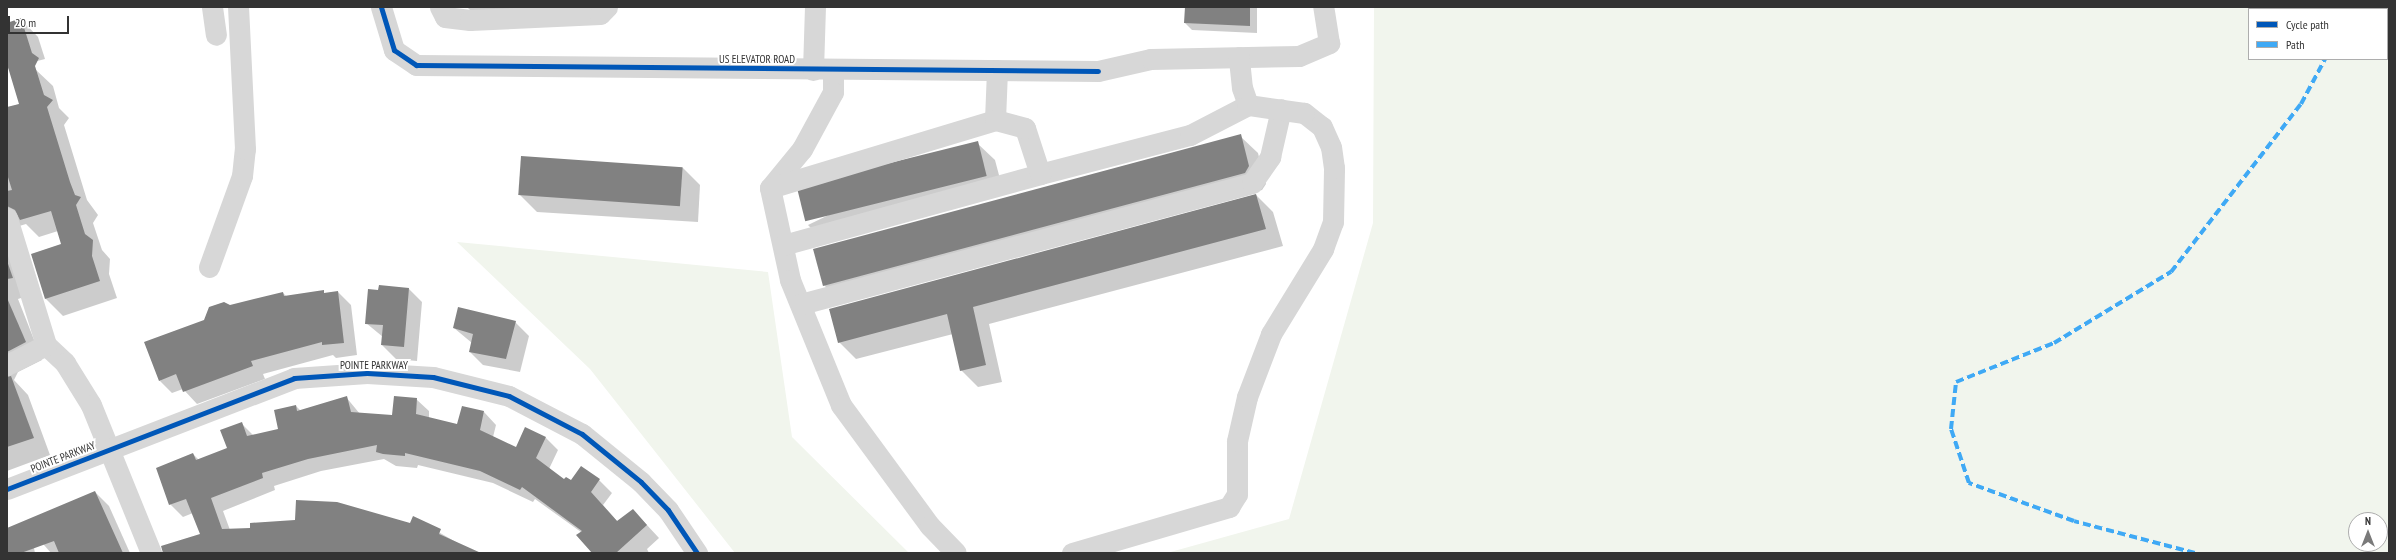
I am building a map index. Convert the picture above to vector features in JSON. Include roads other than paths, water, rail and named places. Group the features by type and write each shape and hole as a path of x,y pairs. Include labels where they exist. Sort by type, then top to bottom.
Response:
{"street":[{"path":"212,7 216,35"},
{"path":"209,267 242,176 245,149 238,7"},
{"name":"US ELEVATOR ROAD","path":"381,7 394,50 416,65 823,70 1098,71 1151,59 1299,56 1329,43 1323,7"},
{"path":"440,7 445,17 470,20 600,14 607,7"},
{"path":"770,188 802,149 833,92 823,70 815,7"},
{"path":"1239,57 1242,88 1248,105"},
{"path":"995,120 997,70"},
{"path":"783,245 1040,174 1190,135 1248,105 1304,113 1322,127 1331,147 1336,195 1333,222 1323,249 1271,334 1246,397 1237,441 1237,494 1229,507 1214,513 1072,553"},
{"path":"800,304 1252,183 1270,157 1281,109"},
{"path":"770,188 995,120 1025,128 1040,174"},
{"path":"770,188 783,245 800,304 841,406 930,526 956,553"},
{"path":"7,218 46,345 65,364 91,405 106,450 151,553"},
{"path":"7,365 46,345"},
{"name":"POINTE PARKWAY","path":"7,489 294,378 367,373 452,380 509,396 582,434 641,482 668,510 697,553"}]}
